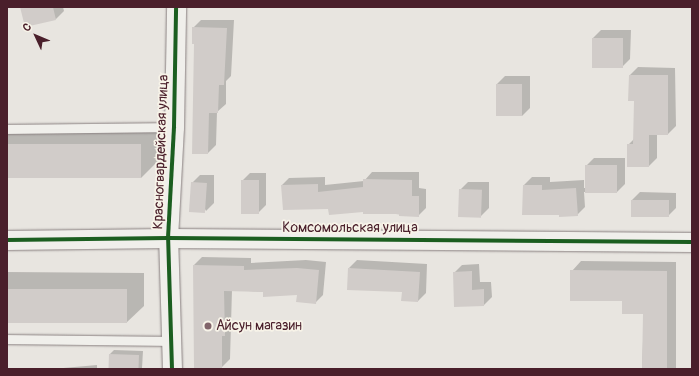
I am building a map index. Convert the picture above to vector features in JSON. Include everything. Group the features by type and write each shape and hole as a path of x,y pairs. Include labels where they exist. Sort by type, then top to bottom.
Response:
{"street":[{"name":"Красногвардейская улица","path":"172,369 168,238 174,127 176,7"},
{"name":"Комсомольская улица","path":"7,240 168,238 692,242"}],"lane":[{"path":"7,129 174,127"},
{"path":"7,339 171,341"}],"building":[{"path":"20,7 53,7 56,20 25,27"},
{"path":"192,27 227,28 224,85 219,85 218,113 209,113 208,154 192,154 194,44 192,44"},
{"path":"592,38 623,38 623,68 592,68"},
{"path":"629,75 668,75 668,135 649,135 649,167 627,167 627,144 633,144 634,101 628,101"},
{"path":"496,84 522,84 522,116 496,116"},
{"path":"7,144 141,144 141,178 7,178"},
{"path":"585,165 617,165 617,193 585,193"},
{"path":"363,179 412,180 412,196 419,196 419,217 399,216 399,214 363,214 363,212 329,215 328,209 283,210 281,185 318,184 318,192 363,187"},
{"path":"241,180 259,180 259,214 241,214"},
{"path":"191,182 207,183 205,213 189,212"},
{"path":"523,185 542,185 542,190 576,188 578,216 559,217 559,215 522,215"},
{"path":"459,189 482,190 481,218 458,217"},
{"path":"631,200 669,200 669,217 631,217"},
{"path":"193,265 244,266 244,270 297,268 319,270 316,304 296,302 297,295 263,297 263,292 224,291 225,336 222,336 222,368 194,368"},
{"path":"348,268 420,272 418,302 401,301 402,292 347,290"},
{"path":"570,270 667,271 667,369 642,369 643,314 622,314 622,301 570,301"},
{"path":"472,271 472,290 484,289 484,306 454,307 453,272"},
{"path":"7,289 127,289 127,323 7,323"},
{"path":"109,354 139,355 138,369 108,369"}],"cycle path":[{"path":"172,369 168,238 174,127 176,7"},
{"path":"7,240 168,238 692,242"}],"place":[{"name":"Айсун магазин","path":"208,326"}]}
